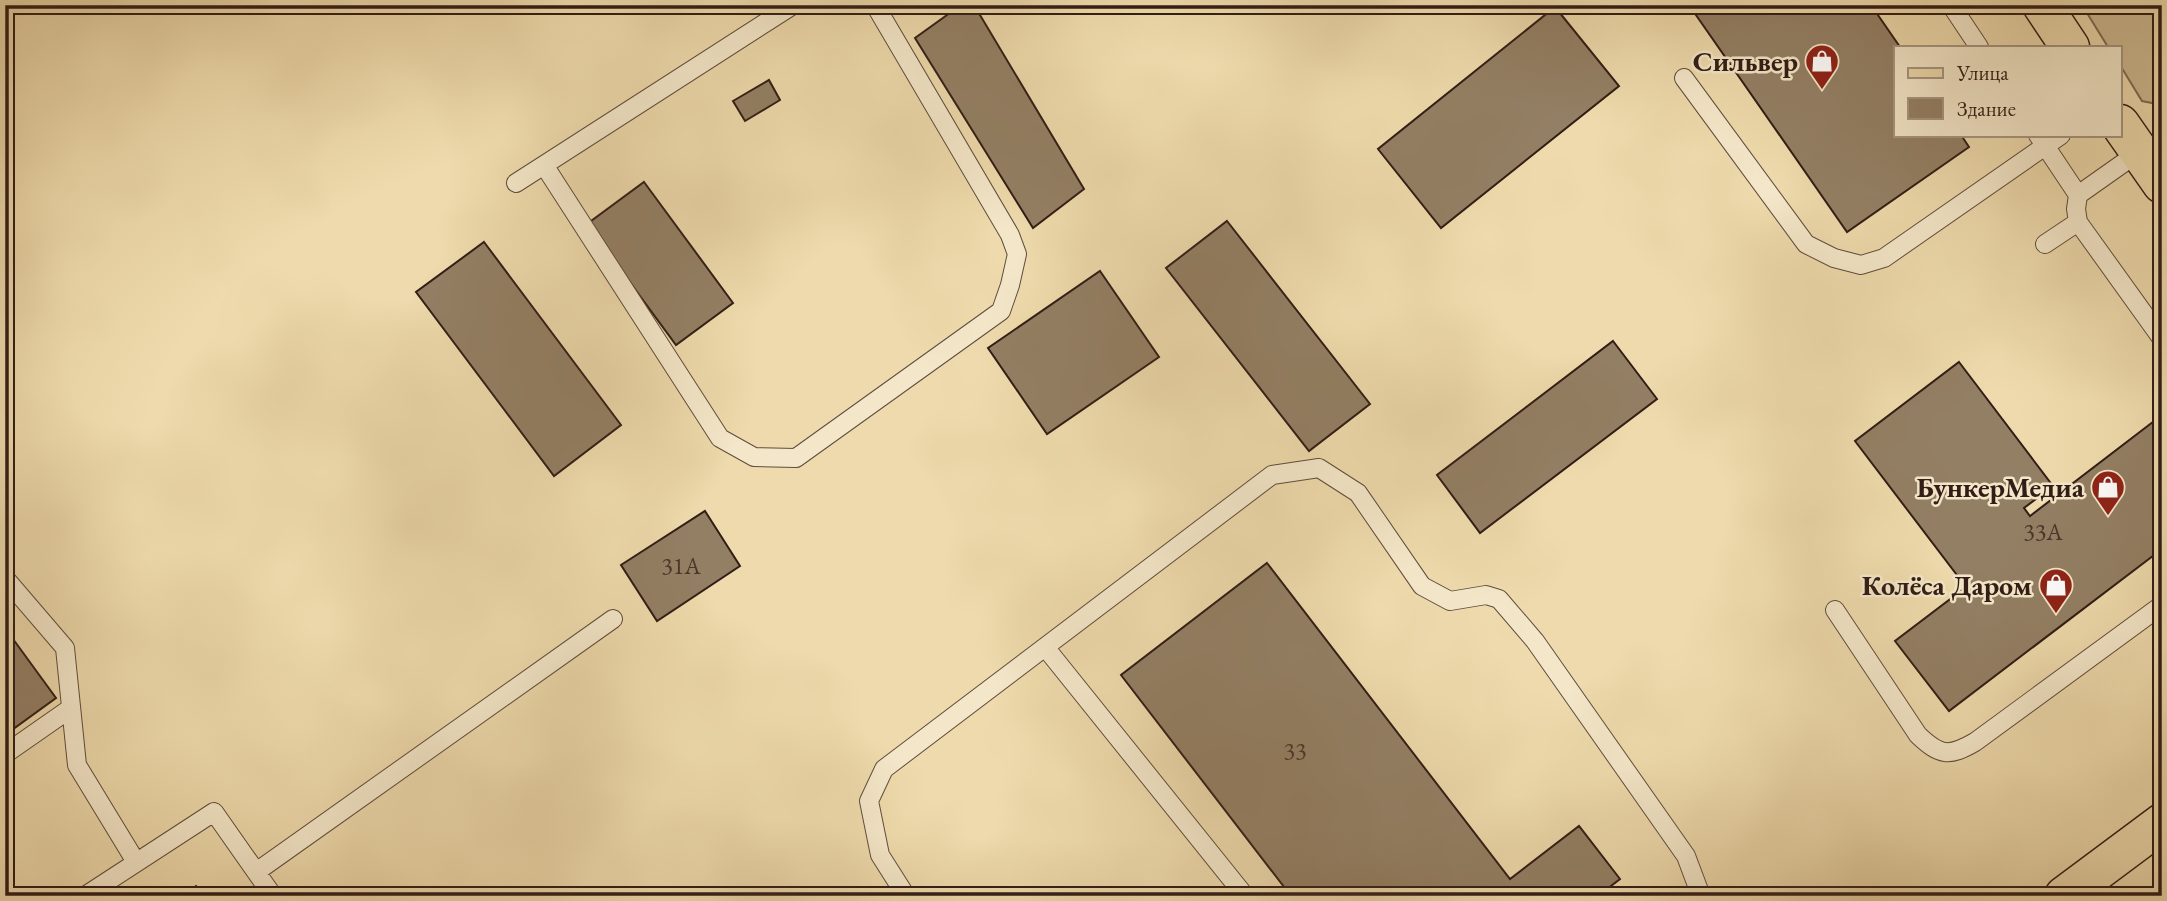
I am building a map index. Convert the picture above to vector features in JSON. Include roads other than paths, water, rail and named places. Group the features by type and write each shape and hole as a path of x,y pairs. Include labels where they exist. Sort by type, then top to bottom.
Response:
{"main road":[{"path":"2042,5 2069,46"},
{"path":"2129,138 2162,184"},
{"path":"2064,896 2162,823"}],"lane":[{"path":"516,183 793,5"},
{"path":"544,164 720,438 754,457 796,457 1001,311 1017,254 1010,235 875,5"},
{"path":"1951,5 1978,46"},
{"path":"1684,78 1806,244 1835,258 1861,265 1884,258 2042,140 2078,195"},
{"path":"2129,138 2078,195 2078,222 2162,339"},
{"path":"2045,244 2078,222"},
{"path":"906,896 880,855 869,801 884,769 1272,475 1319,468 1358,493 1422,586 1450,601 1486,595 1499,599 1535,641 1686,856 1701,896"},
{"path":"5,578 65,648 77,765 136,862"},
{"path":"1835,610 1918,735 1933,749 1945,753 1958,752 1975,742 2162,605"},
{"path":"256,872 613,619"},
{"path":"1045,647 1245,896"},
{"path":"5,754 71,708"},
{"path":"85,896 214,812 273,896"}],"place":[{"name":"Сильвер","path":"1822,91"},
{"name":"БункерМедиа","path":"2108,517"},
{"name":"Колёса Даром","path":"2056,615"}]}
